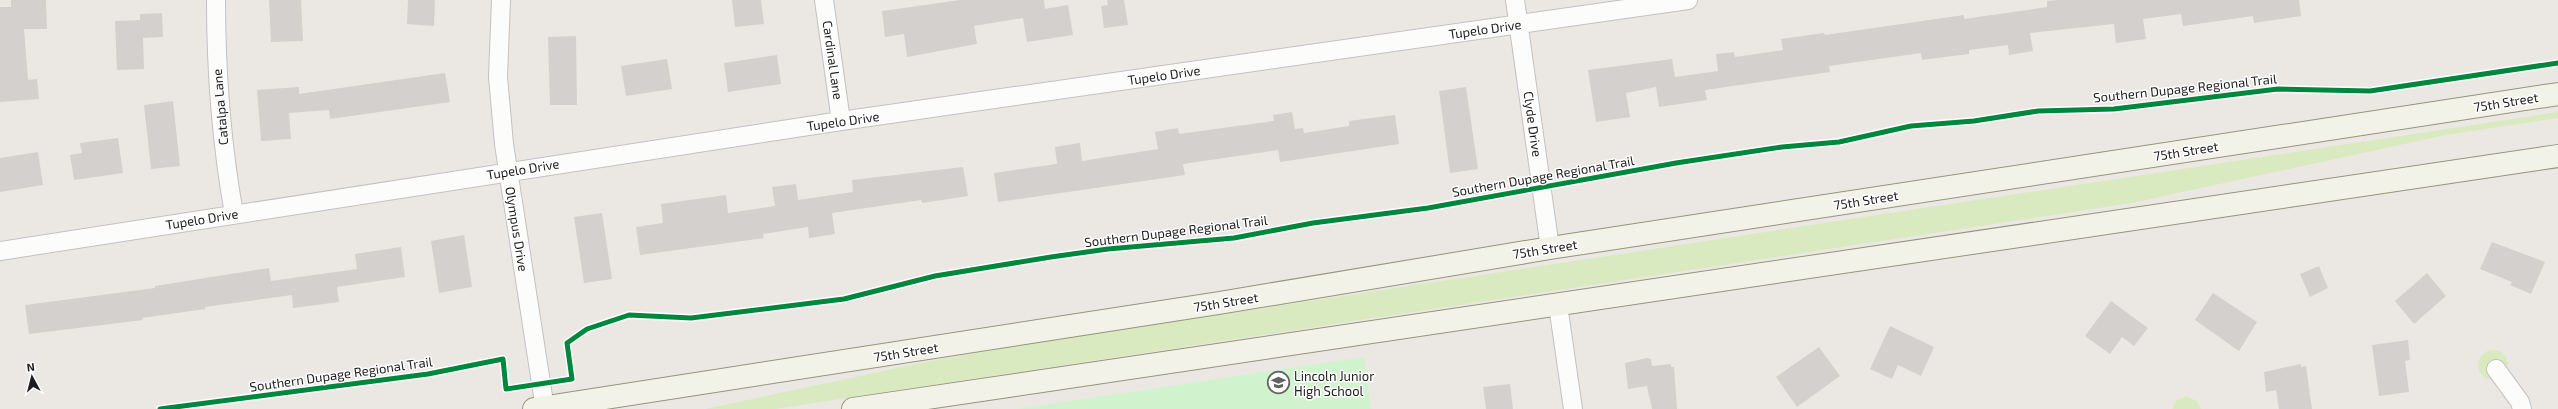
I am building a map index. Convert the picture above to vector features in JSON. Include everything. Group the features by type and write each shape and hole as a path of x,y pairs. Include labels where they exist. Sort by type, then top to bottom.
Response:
{"main road":[{"name":"75th Street","path":"541,408 1211,304 1550,248 2558,94"},
{"path":"854,409 2558,156"}],"street":[{"name":"Catalpa Lane","path":"216,0 216,73 220,128 234,214"},
{"name":"Olympus Drive","path":"501,0 498,77 507,172 541,408"},
{"name":"Cardinal Lane","path":"824,0 841,121"},
{"name":"Clyde Drive","path":"1515,0 1550,248"},
{"name":"Tupelo Drive","path":"0,251 841,121 1688,0"},
{"path":"1558,305 1573,409"},
{"path":"2496,368 2520,402 2522,409"}],"green space":[{"path":"2558,112 2558,118 2446,135 2132,203 775,409 705,409 930,361 1059,339"},
{"path":"2493,350 2503,355 2508,365 2503,375 2493,380 2483,375 2478,365 2483,355"},
{"name":"Lincoln Junior High School","path":"1364,357 1371,409 1017,409"},
{"path":"2186,396 2197,401 2201,409 2172,409 2176,401"}],"building":[{"path":"11,0 46,0 47,29 24,29 28,80 37,79 39,99 0,102 0,7 11,7"},
{"path":"269,0 301,0 303,41 271,42"},
{"path":"408,0 435,0 434,26 407,24"},
{"path":"732,0 761,0 764,24 735,27"},
{"path":"960,0 1044,0 1045,9 1068,5 1073,35 1027,42 1023,18 974,26 977,44 907,57 904,34 885,37 882,11"},
{"path":"1107,0 1124,0 1128,25 1104,28 1101,6 1108,5"},
{"path":"2299,0 2301,16 2254,23 2253,16 2183,26 2181,14 2143,19 2146,39 2116,43 2114,24 2030,33 2033,51 2009,55 2008,45 1969,50 1969,54 1922,60 1921,53 1829,66 1830,72 1705,90 1707,100 1659,107 1656,87 1626,93 1630,117 1596,122 1588,70 1672,59 1675,77 1718,71 1716,54 1734,52 1735,57 1783,50 1781,39 1824,33 1825,35 1964,15 1964,19 2047,7 2047,1"},
{"path":"162,13 163,37 143,38 144,69 117,70 115,21 140,20 140,14"},
{"path":"576,36 577,105 550,105 548,37"},
{"path":"777,55 781,84 728,92 724,63"},
{"path":"667,59 672,89 626,96 621,66"},
{"path":"445,73 450,102 330,119 329,110 289,113 291,139 261,141 257,90 299,87 299,94"},
{"path":"1466,87 1478,169 1450,173 1439,91"},
{"path":"173,101 180,166 151,169 144,105"},
{"path":"1292,112 1295,129 1303,128 1304,133 1349,126 1349,121 1395,115 1399,144 1280,162 1278,150 1183,164 1185,175 998,202 994,173 1057,164 1055,147 1080,143 1082,161 1158,149 1155,132 1178,128 1179,134 1274,121 1273,115"},
{"path":"118,138 123,173 74,180 70,155 82,153 80,143"},
{"path":"38,152 43,185 0,192 0,158"},
{"path":"963,167 968,196 922,203 921,200 832,213 835,234 809,238 808,227 763,234 764,238 640,255 636,227 663,223 661,204 726,195 728,213 775,206 772,187 796,184 798,200 853,192 852,180"},
{"path":"602,213 612,279 584,283 574,217"},
{"path":"464,235 472,287 439,293 431,241"},
{"path":"2492,242 2545,262 2531,294 2510,285 2512,282 2480,269"},
{"path":"401,247 405,277 337,287 339,302 293,308 292,295 205,307 205,309 142,318 143,320 29,334 25,305 155,288 155,286 269,268 271,281 357,269 355,254"},
{"path":"2319,266 2328,288 2310,297 2300,274"},
{"path":"2427,273 2446,296 2414,324 2395,301"},
{"path":"2213,293 2257,322 2239,351 2195,320"},
{"path":"2111,301 2148,328 2134,346 2122,337 2110,354 2085,336"},
{"path":"1890,326 1934,347 1921,376 1898,365 1892,379 1870,369"},
{"path":"2408,340 2410,360 2405,361 2409,392 2379,396 2372,345"},
{"path":"1819,347 1840,376 1797,407 1776,377"},
{"path":"1647,358 1651,359 1652,366 1671,364 1671,367 1674,367 1677,409 1652,409 1647,386 1628,389 1625,363"},
{"path":"2301,364 2301,367 2306,366 2312,409 2279,409 2276,390 2266,392 2264,372"},
{"path":"1510,384 1513,409 1486,409 1483,387"}],"cycle path":[{"name":"Southern Dupage Regional Trail","path":"160,409 428,374 503,359 506,389 572,379 567,343 587,329 629,315 691,318 844,299 935,276 1051,257 1108,249 1234,238 1313,223 1428,208 1676,163 1782,147 1839,142 1911,126 1974,121 2038,111 2114,109 2278,89 2370,91 2558,63"}],"place":[{"name":"Lincoln Junior High School","path":"1279,383"}]}
